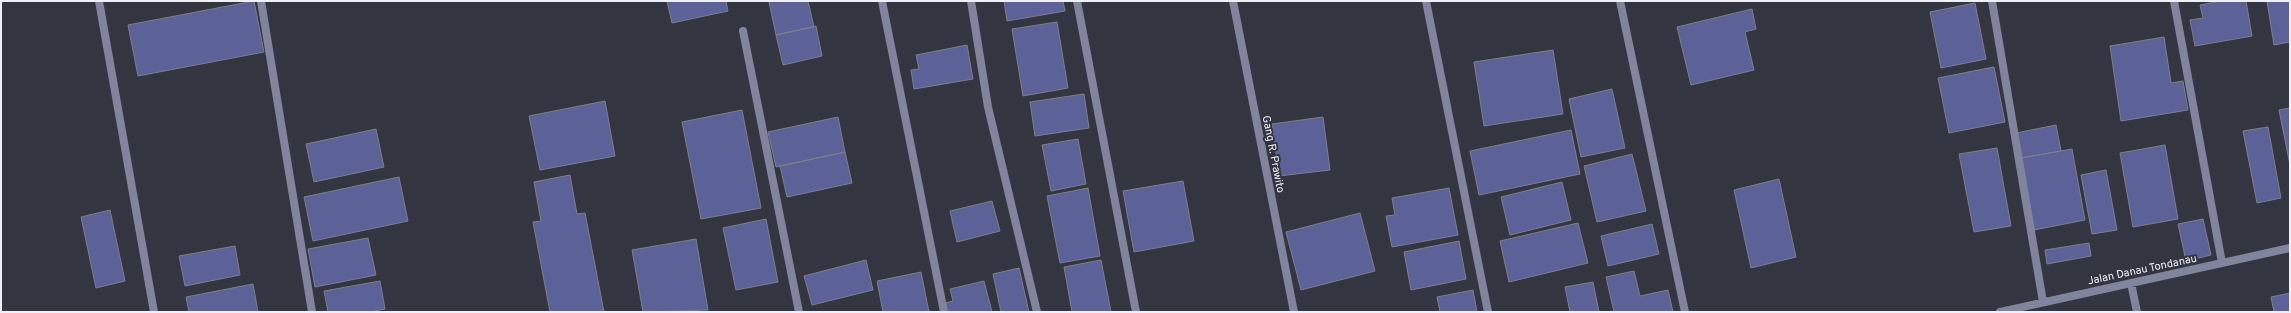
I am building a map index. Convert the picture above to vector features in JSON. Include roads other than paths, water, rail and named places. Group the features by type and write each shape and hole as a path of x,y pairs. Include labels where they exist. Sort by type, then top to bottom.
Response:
{"street":[{"path":"99,1 154,312"},
{"path":"261,1 312,312"},
{"path":"882,1 944,312"},
{"path":"971,1 988,107 1037,312"},
{"path":"1077,1 1136,312"},
{"name":"Gang R. Prawito","path":"1233,1 1294,312"},
{"path":"1426,1 1488,312"},
{"path":"1620,1 1685,312"},
{"path":"1992,1 2043,302"},
{"path":"2174,1 2222,264"},
{"path":"743,31 798,312"},
{"name":"Jalan Danau Tondanau","path":"2000,312 2290,248"},
{"path":"2131,283 2137,312"}]}
